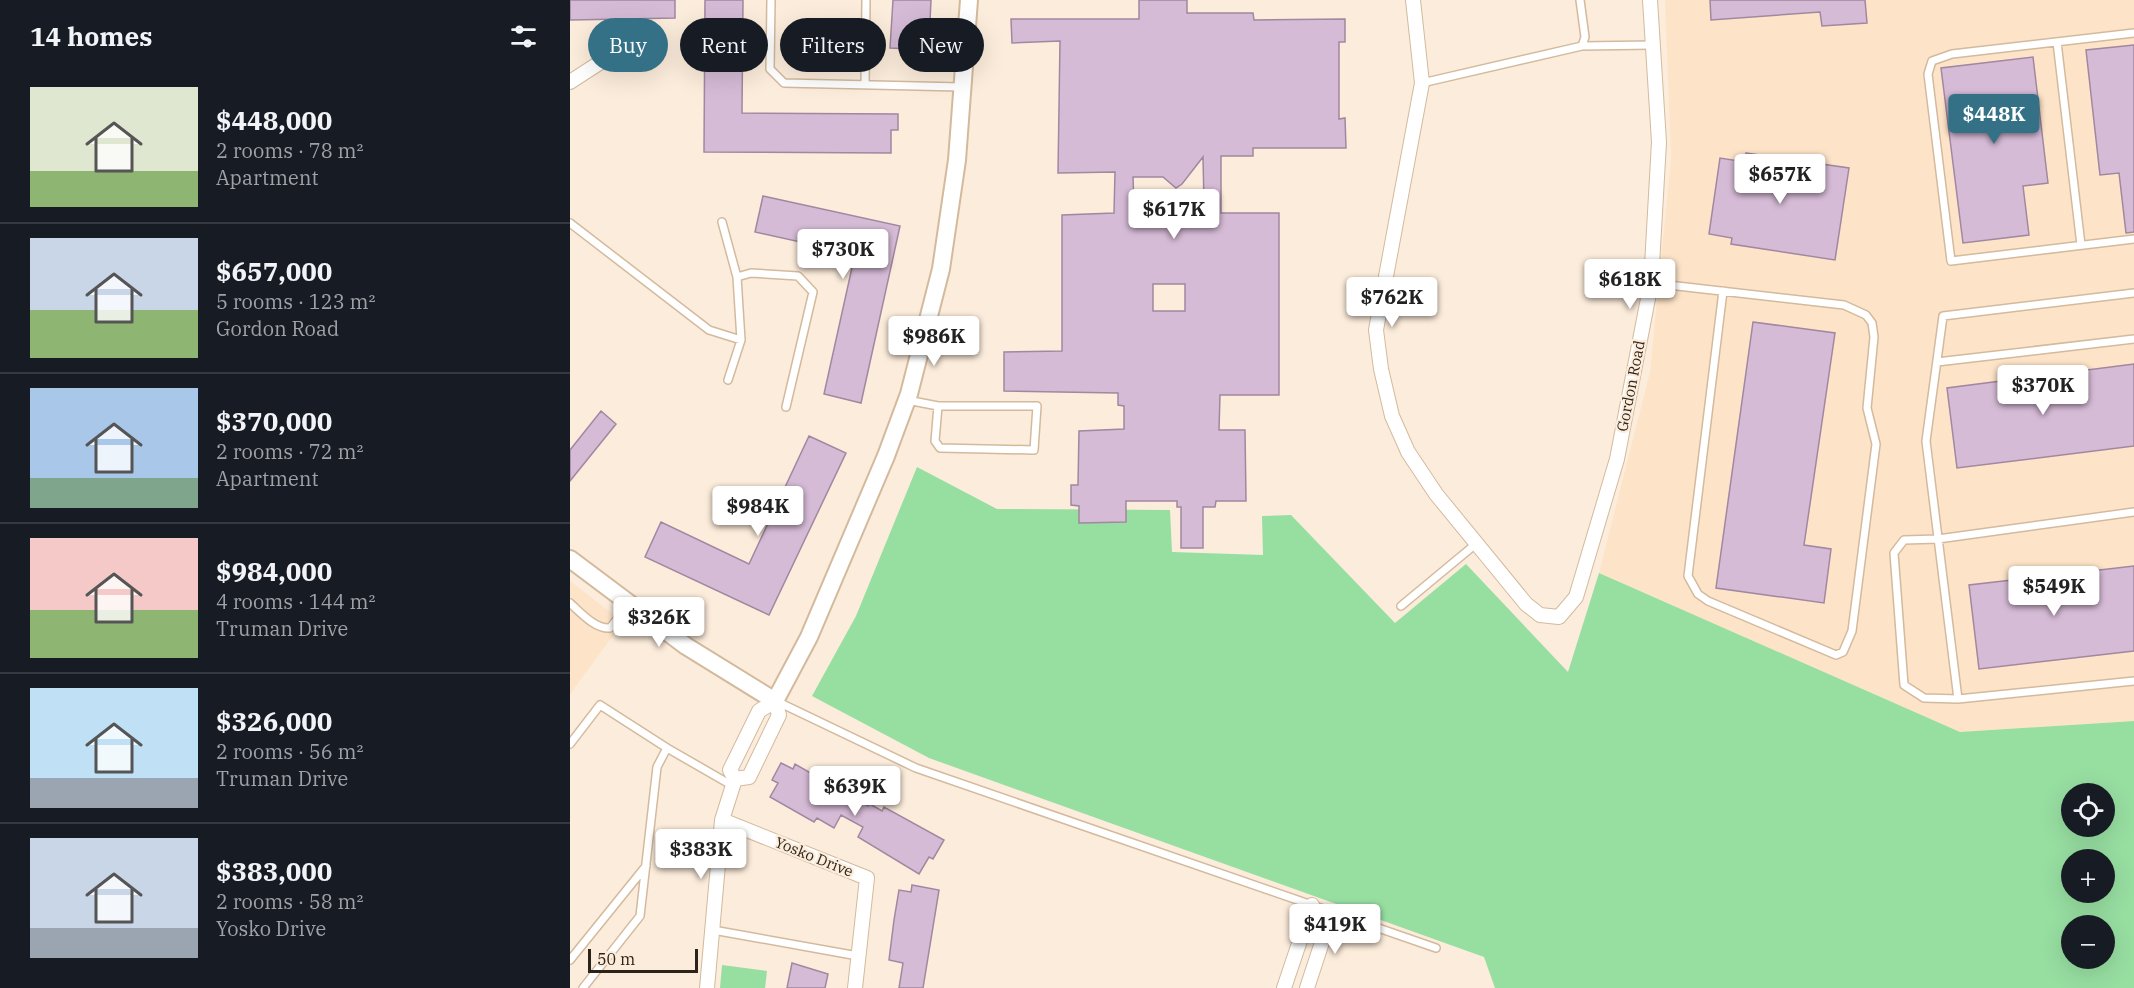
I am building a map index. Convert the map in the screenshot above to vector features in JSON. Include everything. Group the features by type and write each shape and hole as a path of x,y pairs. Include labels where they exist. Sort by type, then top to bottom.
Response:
{"street":[{"path":"706,988 722,820 734,783 730,770 759,711 775,700 809,637 886,456 907,400 940,269 957,160 969,0"},
{"path":"1413,0 1422,83 1376,330 1392,416 1408,452 1436,494 1477,543"},
{"name":"Gordon Road","path":"1477,543 1526,604 1540,615 1559,617 1576,597 1617,459 1651,283 1659,142 1650,0"},
{"path":"570,82 588,70"},
{"path":"571,562 686,646 775,700 779,715 749,777 734,783"},
{"name":"Yosko Drive","path":"722,820 867,878 855,988"},
{"path":"1284,988 1312,905"},
{"path":"1307,988 1332,912"}],"lane":[{"path":"771,0 770,69 784,82 963,87"},
{"path":"865,85 866,0"},
{"path":"1580,0 1585,37 1582,46"},
{"path":"2134,33 1938,58 1930,67 1930,89 1951,261 2134,239"},
{"path":"2057,42 2081,244"},
{"path":"1422,83 1582,46 1653,45"},
{"path":"722,222 737,277 741,340 728,380"},
{"path":"570,223 709,330 741,340"},
{"path":"737,277 751,273 798,276 813,292 786,407"},
{"path":"1651,283 1723,291 1844,305 1866,315 1872,323 1874,357 1867,408 1876,444 1852,631 1844,652 1836,655 1708,601 1698,594 1688,576 1723,291"},
{"path":"1958,699 1926,441 1943,316 2134,293"},
{"path":"1937,362 2134,339"},
{"path":"907,400 938,406 1037,406 1035,450 940,448 935,441 938,406"},
{"path":"2134,512 1938,539 1904,540 1894,554 1904,685 1924,698 1958,699 2134,681"},
{"path":"1401,606 1477,543"},
{"path":"570,603 599,627 605,628 610,628 629,604"},
{"path":"775,700 916,768 1436,948"},
{"path":"570,744 600,705 667,748 734,783"},
{"path":"583,988 640,916 657,767 667,748"},
{"path":"570,960 646,866"},
{"path":"713,930 858,956"}],"shaded area":[{"path":"1665,0 2134,0 2134,721 1960,732 1599,573 1650,372 1671,159"},
{"path":"570,581 623,622 570,694"}],"green space":[{"path":"917,467 997,509 1170,510 1172,552 1263,555 1262,516 1291,515 1395,623 1466,564 1568,672 1599,573 1960,732 2134,721 2134,988 1495,988 1484,957 929,758 812,696 856,616"},
{"path":"722,965 767,971 765,988 720,988"}],"building":[{"path":"570,0 675,0 675,18 570,20"},
{"path":"705,0 743,0 743,18 705,18"},
{"path":"893,0 931,0 930,18 898,18 898,48 890,48"},
{"path":"1139,0 1187,0 1187,13 1253,13 1254,20 1345,19 1345,42 1339,42 1339,119 1345,118 1346,148 1253,148 1253,156 1221,156 1221,213 1279,213 1279,395 1220,395 1219,430 1245,430 1246,501 1216,501 1215,507 1203,507 1203,548 1181,548 1181,507 1177,507 1177,501 1126,501 1126,522 1079,523 1079,506 1071,505 1071,485 1078,485 1079,431 1124,429 1124,406 1118,405 1118,393 1004,391 1004,352 1062,351 1062,215 1114,213 1115,172 1058,173 1060,41 1012,43 1011,19 1139,19","holes":["1203,157 1204,204 1134,205 1133,177 1163,177 1176,188 1182,184","1153,284 1185,284 1185,311 1153,311"]},
{"path":"1710,0 1865,0 1867,23 1822,26 1820,12 1711,20"},
{"path":"2134,45 2134,232 2126,233 2119,173 2100,175 2086,50"},
{"path":"2033,57 2048,183 2023,186 2029,235 1963,243 1941,68"},
{"path":"705,72 742,72 742,113 898,114 898,130 891,130 891,153 704,152"},
{"path":"1746,153 1849,168 1835,260 1731,244 1732,238 1709,234 1720,158 1745,162"},
{"path":"763,196 900,226 861,403 824,394 855,254 755,232"},
{"path":"1753,322 1835,333 1804,545 1831,549 1824,603 1716,588"},
{"path":"2134,364 2134,446 1957,468 1947,388"},
{"path":"601,411 616,424 570,481 570,450"},
{"path":"809,436 846,453 769,615 645,557 661,522 749,564"},
{"path":"2134,566 2134,651 1979,669 1969,585"},
{"path":"781,763 793,769 795,764 868,806 870,804 882,811 884,807 944,840 933,859 929,857 919,874 858,837 863,827 841,815 834,828 817,818 814,822 770,797 778,783 772,780"},
{"path":"912,885 939,890 923,988 899,988 903,963 889,960 894,920 899,890 911,892"},
{"path":"792,963 828,974 825,988 787,988"}]}
